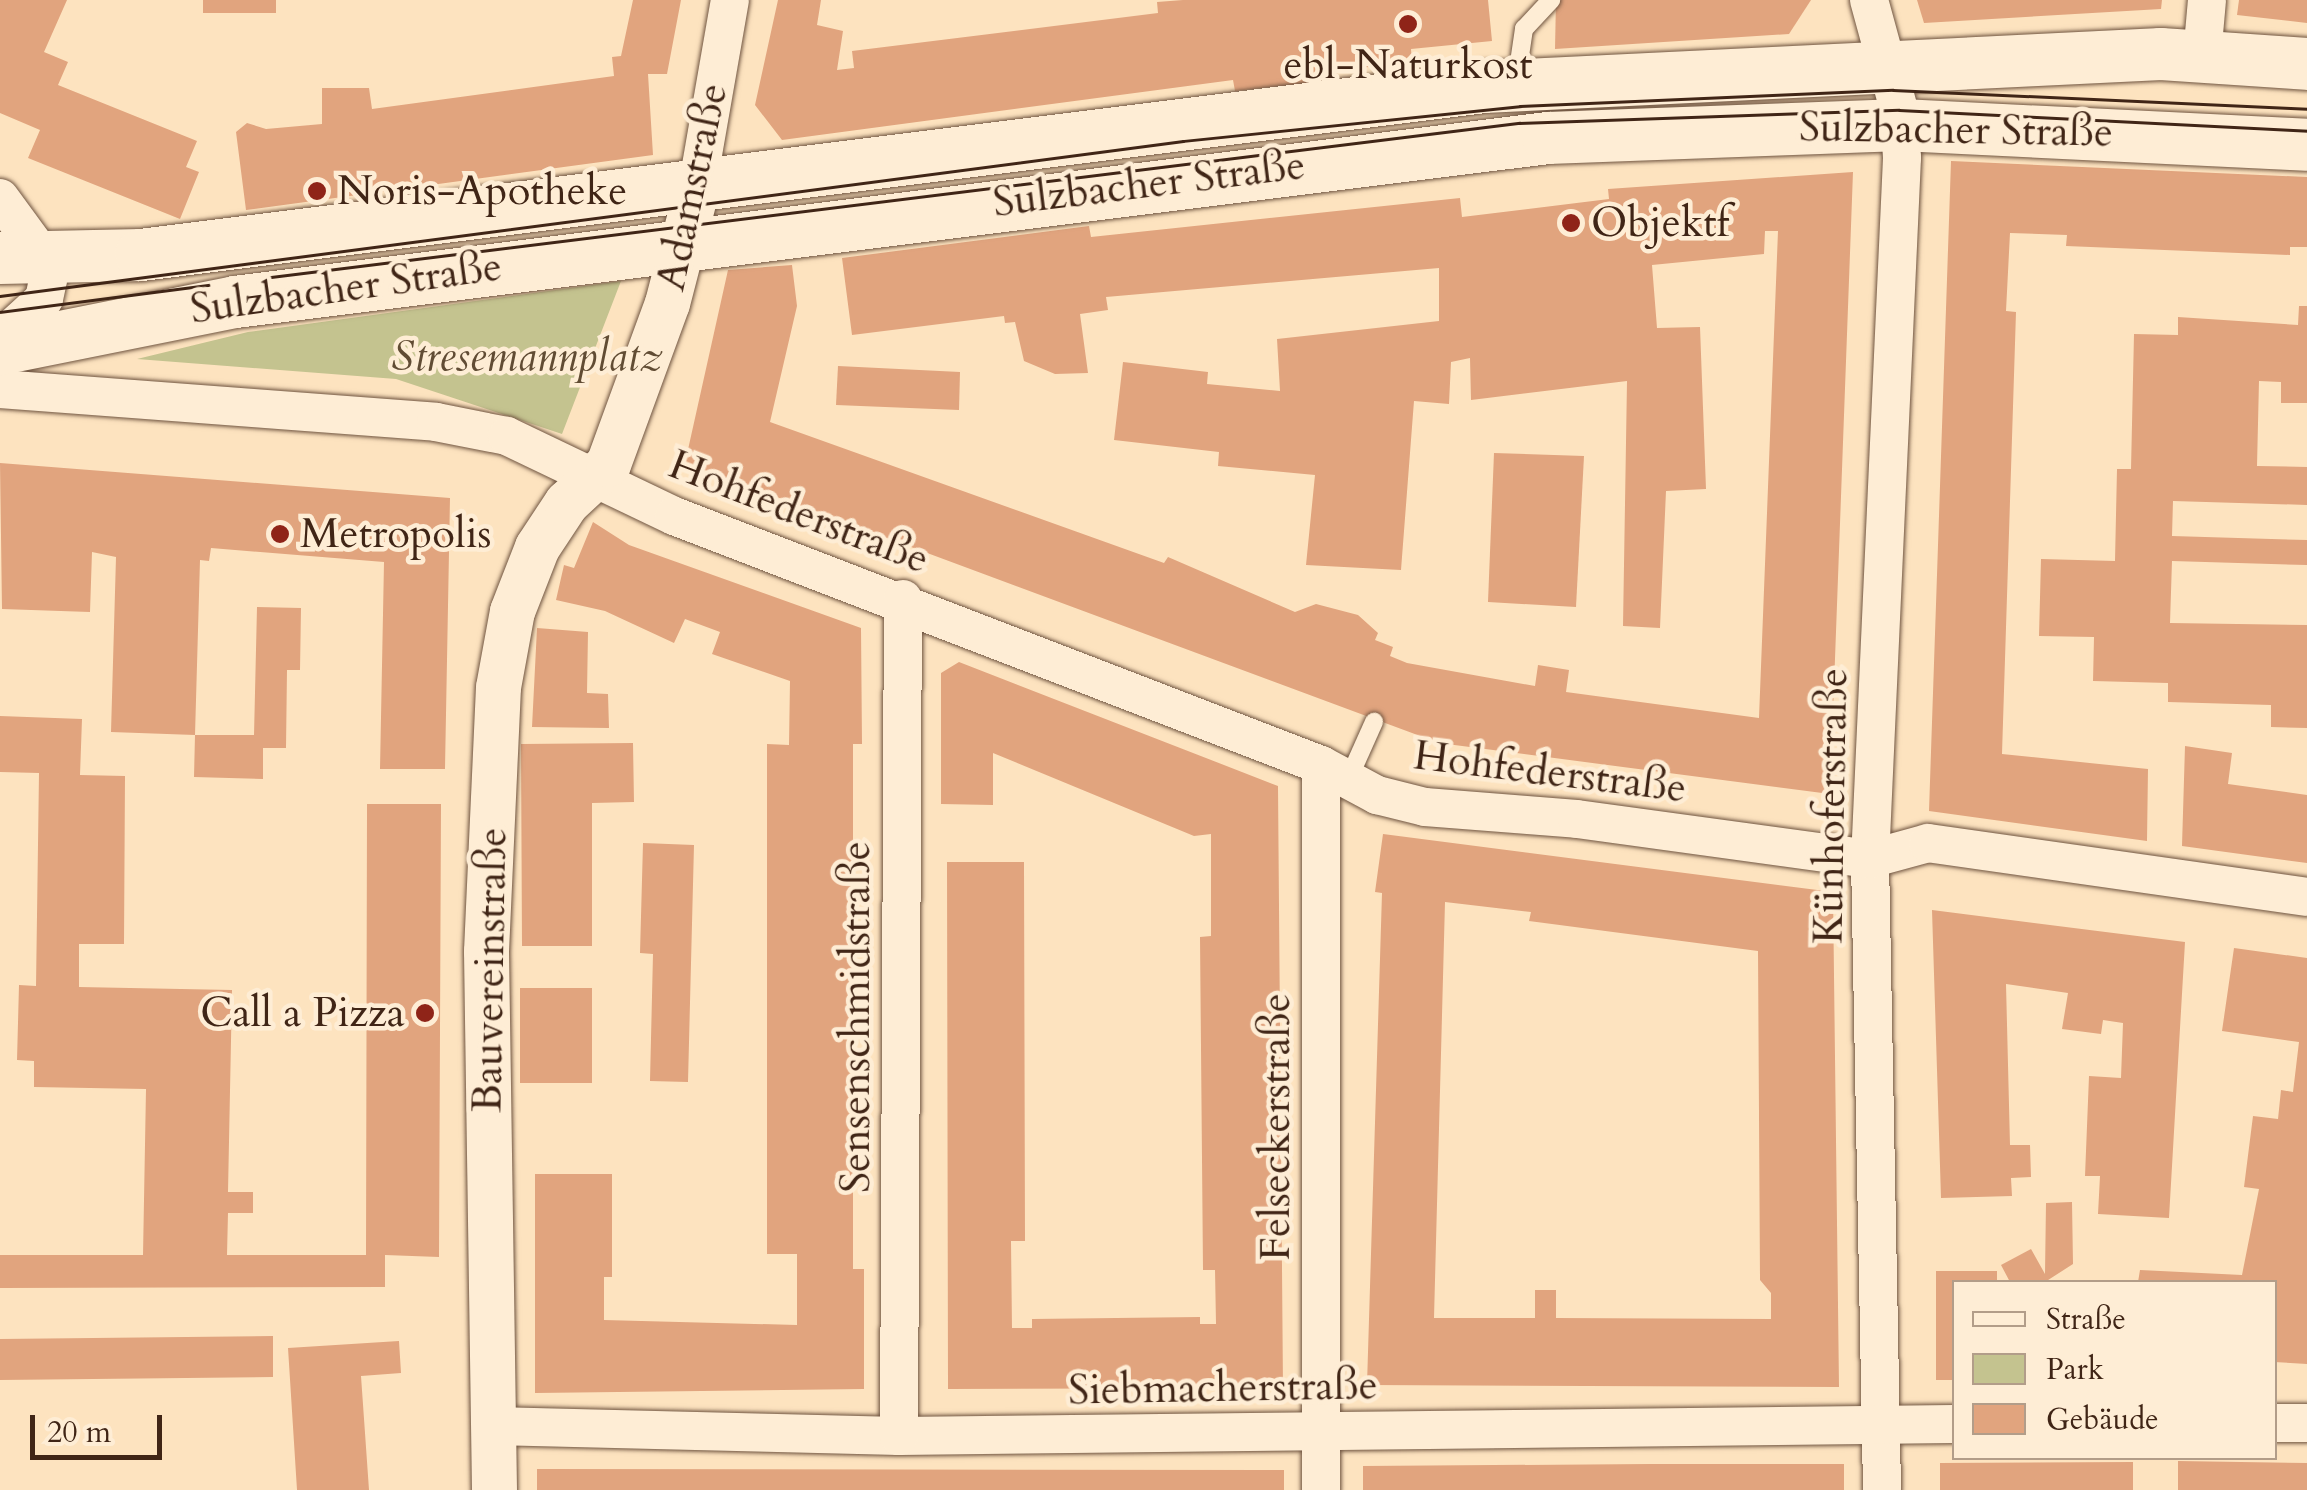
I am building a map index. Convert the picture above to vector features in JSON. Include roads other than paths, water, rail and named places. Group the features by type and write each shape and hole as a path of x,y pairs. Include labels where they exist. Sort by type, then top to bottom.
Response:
{"main road":[{"name":"Sulzbacher Straße","path":"22,258 141,256 698,183 1516,85 1884,66 2202,56 2307,64"},
{"name":"Sulzbacher Straße","path":"0,349 235,302 685,242 1485,144 1742,127 1901,125 2307,145"}],"street":[{"name":"Adamstraße","path":"596,480 643,375 685,242 730,0"},
{"name":"Künhoferstraße","path":"1869,0 1901,125 1870,859 1882,1490"},
{"path":"2202,56 2207,0"},
{"path":"0,198 22,258 44,299 0,339"},
{"path":"0,388 471,427 507,436 596,480"},
{"name":"Hohfederstraße","path":"596,480 674,516 903,599 1425,808 1577,819 1870,859 1928,843 2307,897"},
{"name":"Bauvereinstraße","path":"494,1490 486,951 498,687 512,611 536,548 566,504 596,480"},
{"name":"Sensenschmidstraße","path":"899,1436 903,599"},
{"name":"Felseckerstraße","path":"1321,1490 1335,772"},
{"path":"2277,1423 2307,1423"},
{"name":"Siebmacherstraße","path":"493,1426 899,1436 1952,1424"}],"lane":[{"path":"1516,85 1524,30 1551,0"},
{"path":"1335,772 1374,722"}],"tram line":[{"path":"0,296 1183,141 1520,106 1893,90 2307,109"},
{"path":"263,278 1519,123 1899,110 2307,131"},
{"path":"0,312 208,285"}],"place":[{"name":"ebl-Naturkost","path":"1408,24"},
{"name":"Noris-Apotheke","path":"317,191"},
{"name":"Objektf","path":"1571,223"},
{"name":"Metropolis","path":"280,534"},
{"name":"Call a Pizza","path":"425,1013"}],"park label":[{"name":"Stresemannplatz","path":"527,357"}]}
